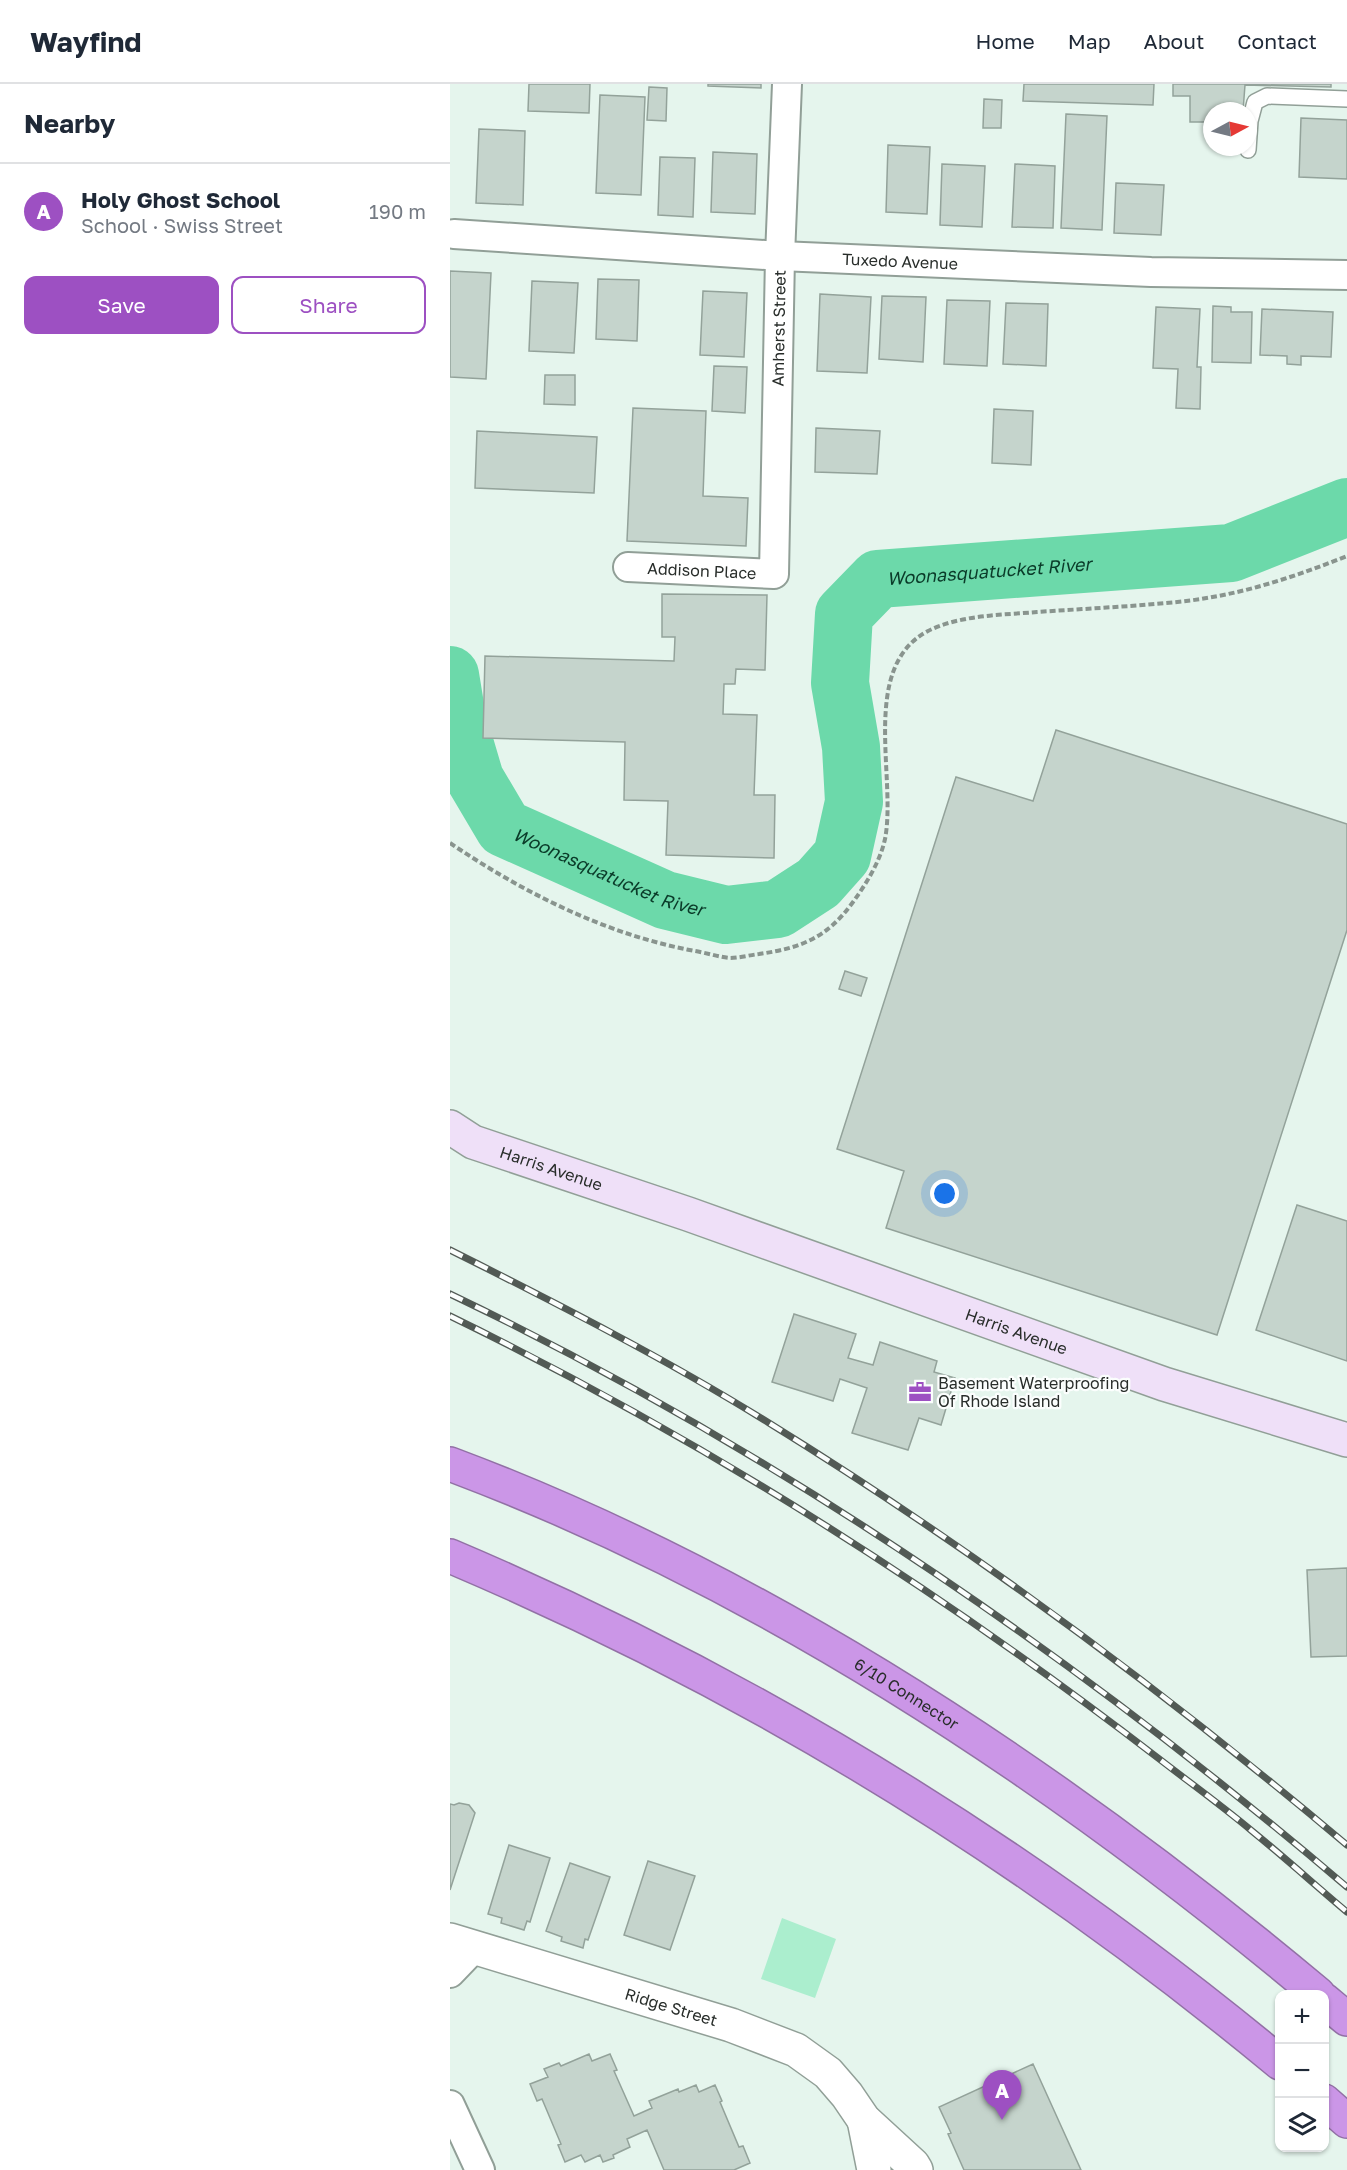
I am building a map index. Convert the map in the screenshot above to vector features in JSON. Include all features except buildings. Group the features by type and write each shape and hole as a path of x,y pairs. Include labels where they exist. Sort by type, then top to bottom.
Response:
{"highway":[{"name":"6/10 Connector","path":"450,1464 518,1489 625,1538 731,1592 833,1649 934,1712 1089,1816 1201,1899 1312,1990"},
{"path":"450,1556 603,1625 706,1677 807,1733 907,1793 1004,1856 1094,1919 1188,1989 1275,2059"},
{"path":"1329,2004 1347,2019"},
{"path":"1329,2105 1347,2121"}],"main road":[{"name":"Harris Avenue","path":"456,1140 688,1214 1164,1384 1347,1440"}],"street":[{"name":"Amherst Street","path":"774,574 780,256 787,84"},
{"name":"Tuxedo Avenue","path":"454,234 780,256 1151,272 1347,275"},
{"name":"Addison Place","path":"628,567 774,574"},
{"path":"450,1973 462,1943"},
{"name":"Ridge Street","path":"462,1943 731,2025 796,2050 828,2073 864,2120"},
{"path":"450,2105 480,2170"},
{"path":"864,2120 874,2170"},
{"path":"864,2120 914,2165 916,2170"}],"lane":[{"path":"1256,102 1266,96 1347,99"}],"path":[{"path":"450,843 490,870 552,902 608,927 673,947 732,958 788,950 816,938 840,920 875,865 884,841 888,805 886,695 897,663 912,642 928,631 954,622 1002,615 1170,603 1244,592 1347,556"}],"green space":[{"path":"782,1918 836,1939 815,1998 761,1979"}],"waterway":[{"name":"Woonasquatucket River","path":"450,675 457,718 475,779 504,828 665,900 726,915 778,909 818,883 842,856 854,802 851,747 840,683 844,614 878,579 1231,553 1347,507"}],"railway":[{"path":"450,1250 651,1354 769,1423 920,1520 1137,1677 1347,1845"},
{"path":"450,1294 570,1354 688,1419 804,1489 918,1562 1029,1638 1137,1718 1347,1887"},
{"path":"450,1316 543,1363 726,1465 903,1576 989,1634 1158,1758 1240,1821 1347,1912"}],"place":[{"name":"Basement Waterproofing Of Rhode Island","path":"920,1392"},
{"name":"Holy Ghost School","path":"1002,2120"}]}
